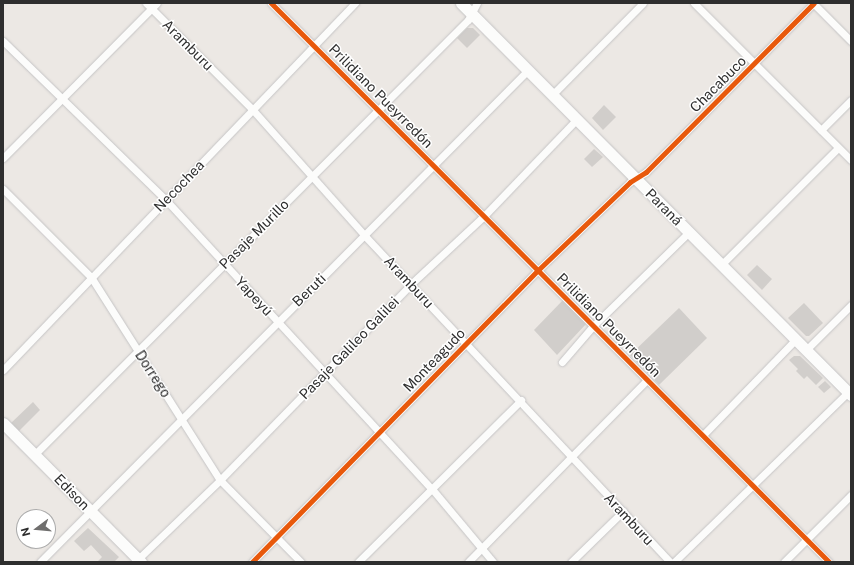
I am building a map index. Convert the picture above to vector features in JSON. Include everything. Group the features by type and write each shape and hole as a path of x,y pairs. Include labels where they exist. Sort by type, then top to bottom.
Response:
{"street":[{"path":"3,158 64,98 149,6 157,3"},
{"name":"Prilidiano Pueyrredón","path":"271,3 829,562"},
{"name":"Necochea","path":"3,370 252,108 355,3"},
{"name":"Paraná","path":"461,3 849,393"},
{"name":"Pasaje Murillo","path":"35,454 379,110 471,13 477,3"},
{"path":"552,94 643,3"},
{"path":"694,3 851,160"},
{"path":"814,3 851,41"},
{"name":"Chacabuco","path":"637,180 755,64 814,3"},
{"name":"Aramburu","path":"149,6 252,108 313,175 365,236 521,400 569,456 670,562"},
{"name":"Yapeyú","path":"3,41 64,98 166,200 324,374 432,489 480,549 493,562"},
{"name":"Beruti","path":"40,562 183,420 528,70"},
{"path":"821,130 851,100"},
{"name":"Pasaje Galileo Galilei","path":"140,561 412,284 484,216 577,119"},
{"path":"721,264 838,148"},
{"name":"Monteagudo","path":"252,562 380,434 466,343 538,270 630,182 637,180"},
{"name":"Dorrego","path":"3,190 91,277 220,480 301,562"},
{"path":"562,362 593,326 689,232"},
{"path":"806,350 851,305"},
{"path":"703,435 796,339"},
{"path":"468,562 569,456 647,380"},
{"path":"674,562 754,487 849,393"},
{"path":"358,562 521,400"},
{"name":"Edison","path":"3,423 140,561"},
{"path":"784,562 851,494"},
{"path":"571,562 623,511"}],"building":[{"path":"467,28 473,28 480,35 467,48 457,38"},
{"path":"604,105 616,117 603,130 592,118"},
{"path":"594,149 603,157 592,167 584,159"},
{"path":"757,265 772,279 762,290 747,275"},
{"path":"564,299 587,323 557,355 534,330"},
{"path":"804,303 823,323 809,336 806,336 788,318"},
{"path":"679,308 707,338 659,385 630,355"},
{"path":"794,356 800,356 823,378 816,385 807,376 804,379 796,371 798,369 789,360"},
{"path":"825,381 831,387 824,393 818,387"},
{"path":"33,402 40,410 19,431 11,423"},
{"path":"88,528 119,557 114,562 97,562 102,557 91,545 84,551 74,541"}],"cycle path":[{"path":"271,3 829,562"},
{"path":"252,562 538,270 630,182 646,172 814,3"}]}
